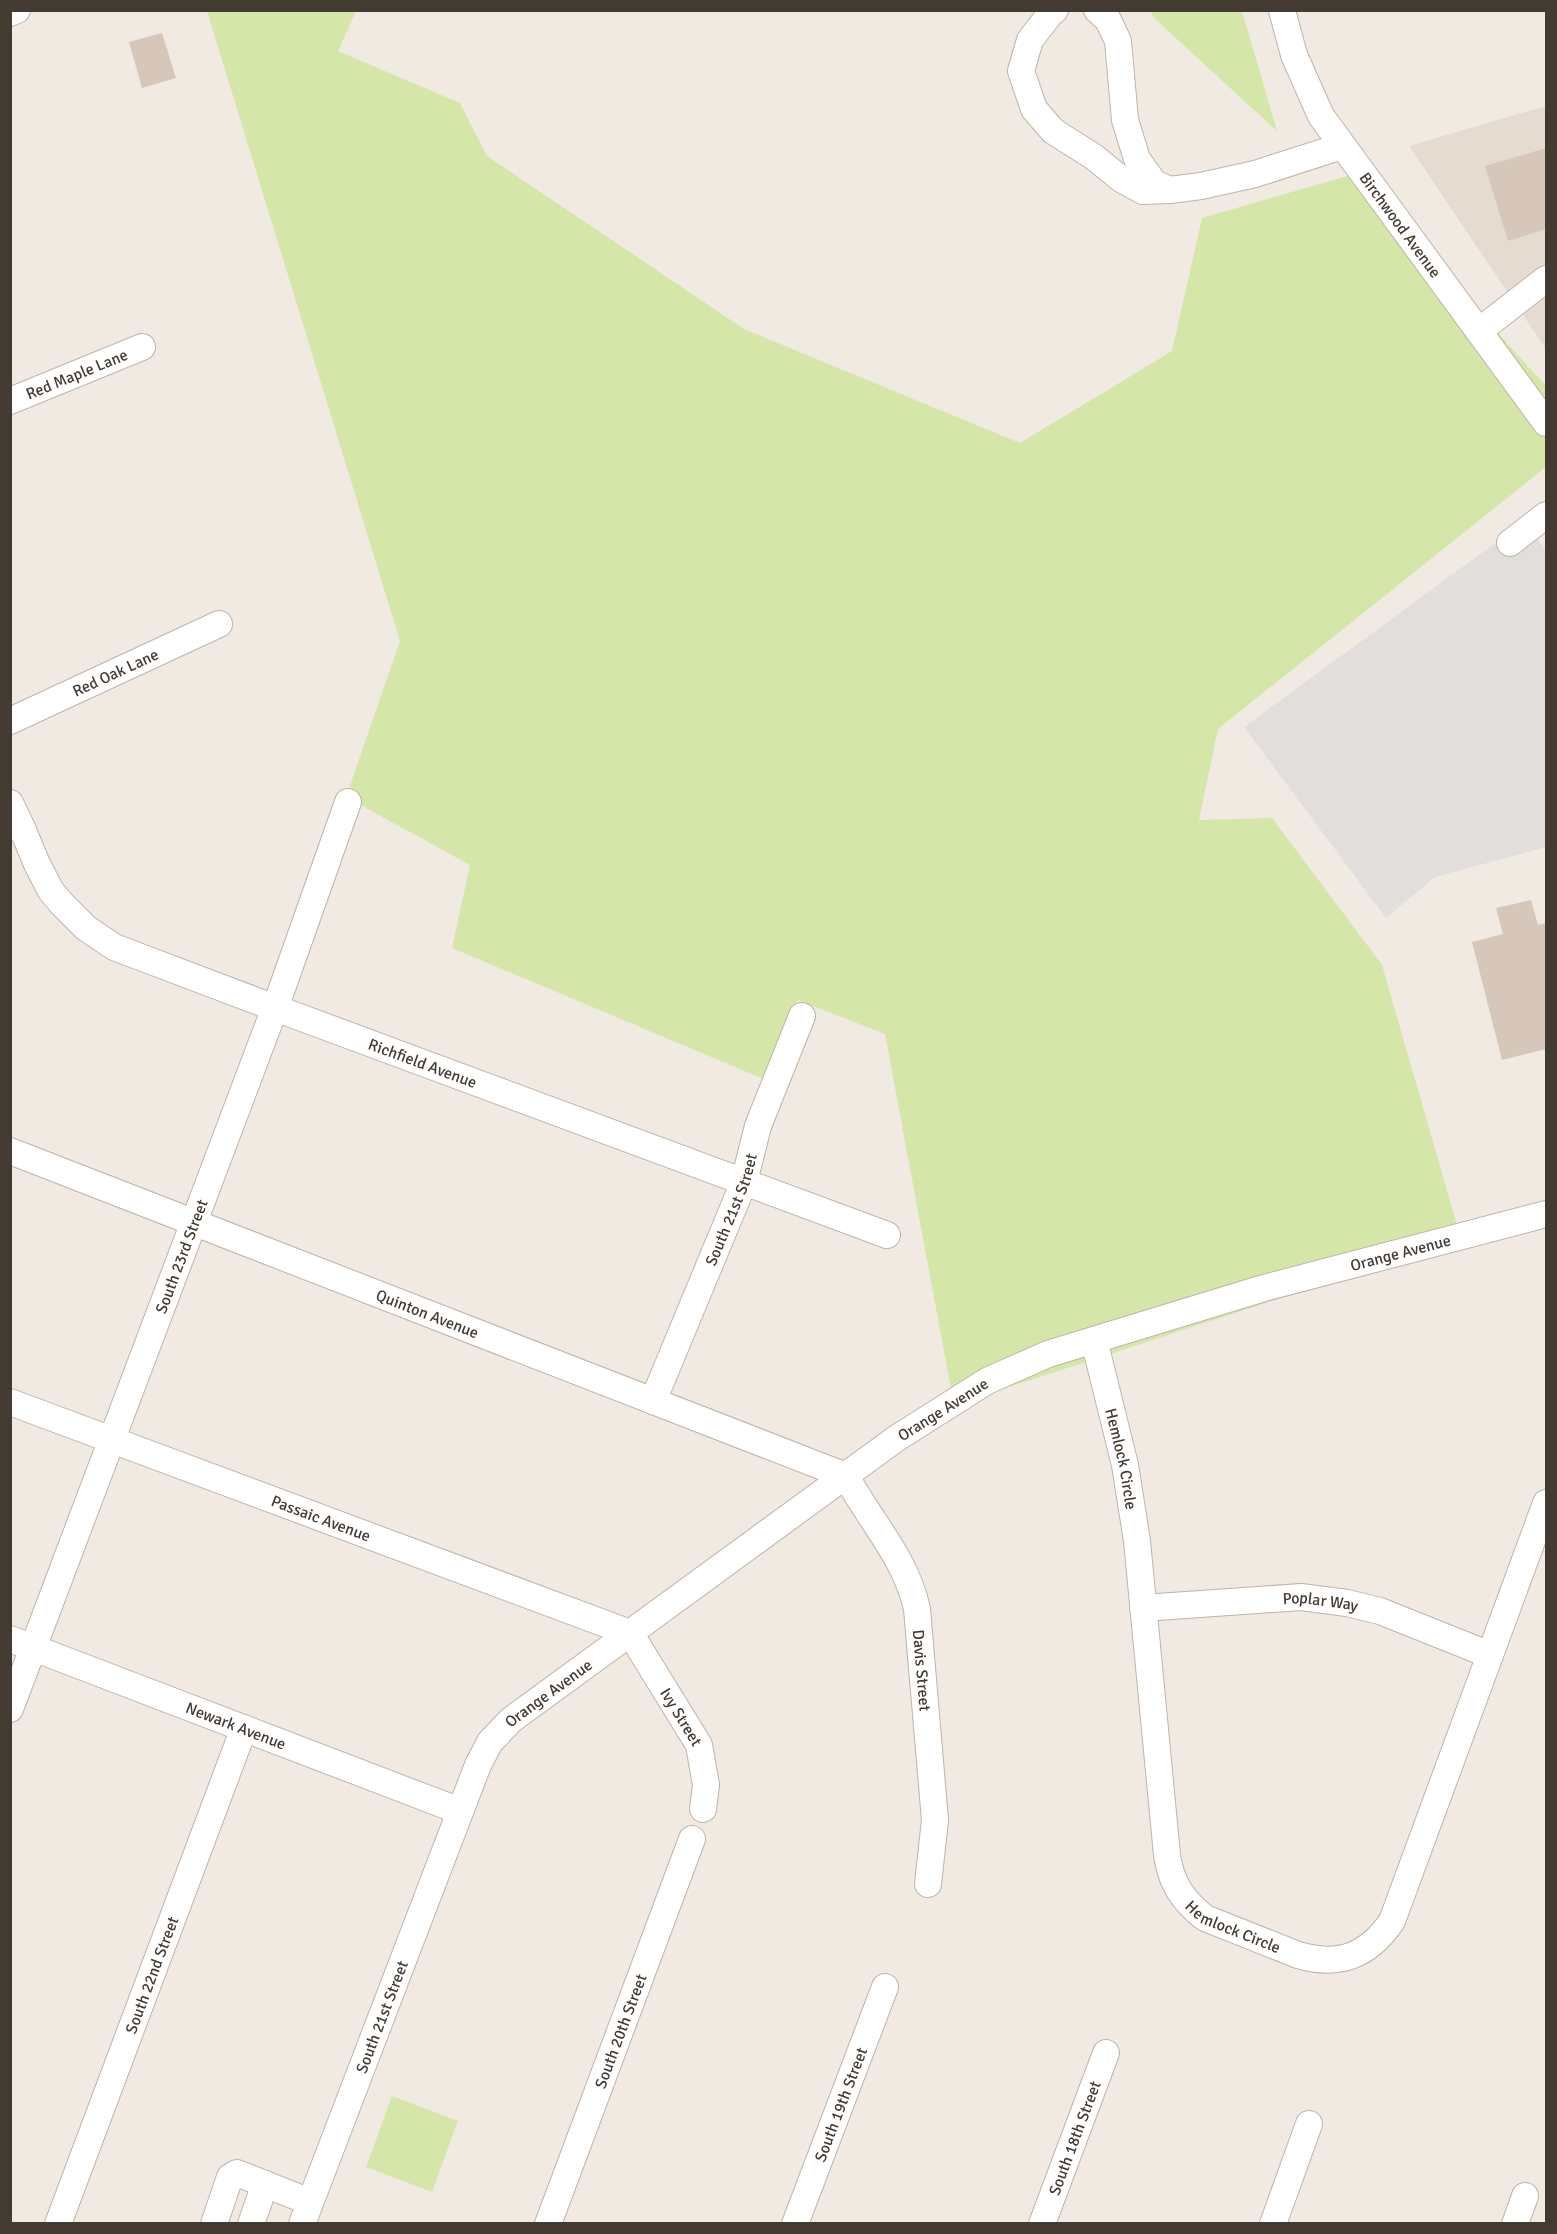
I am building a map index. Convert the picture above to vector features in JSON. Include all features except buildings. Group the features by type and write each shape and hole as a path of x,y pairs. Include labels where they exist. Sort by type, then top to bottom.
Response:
{"street":[{"path":"10,13 17,10"},
{"path":"1056,10 1051,13 1030,40 1021,71 1034,109 1053,131 1094,157 1121,179 1143,191 1201,186 1255,174 1342,146"},
{"path":"1097,10 1108,20 1118,41 1125,120 1137,159 1154,183 1170,190"},
{"name":"Birchwood Avenue","path":"1282,10 1294,55 1321,116 1546,423"},
{"path":"1479,331 1546,279"},
{"name":"Red Maple Lane","path":"10,401 142,347"},
{"path":"1510,543 1546,515"},
{"name":"Red Oak Lane","path":"10,721 219,624"},
{"name":"South 23rd Street","path":"10,1709 22,1643 112,1440 275,1008 348,802"},
{"name":"Richfield Avenue","path":"10,803 16,828 51,891 73,917 100,938 130,953 887,1235"},
{"name":"South 21st Street","path":"653,1401 744,1182 758,1126 802,1016"},
{"name":"Quinton Avenue","path":"10,1151 846,1476"},
{"name":"Orange Avenue","path":"460,1811 478,1765 490,1742 512,1720 897,1438 987,1381 1048,1354 1263,1288 1546,1214"},
{"name":"Hemlock Circle","path":"1094,1340 1125,1465 1137,1541 1167,1855 1173,1881 1192,1908 1205,1918 1314,1959 1329,1960 1359,1953 1378,1939 1392,1921 1546,1503"},
{"name":"Passaic Avenue","path":"10,1402 630,1633"},
{"name":"Davis Street","path":"846,1476 903,1566 912,1587 917,1609 935,1820 928,1884"},
{"name":"Poplar Way","path":"1143,1608 1301,1597 1347,1603 1391,1616 1490,1654"},
{"name":"Ivy Street","path":"630,1633 699,1745 706,1785 703,1809"},
{"name":"Newark Avenue","path":"22,1643 460,1811"},
{"name":"South 22nd Street","path":"58,2223 244,1728"},
{"name":"South 21st Street","path":"306,2213 460,1811"},
{"name":"South 20th Street","path":"548,2223 692,1839"},
{"name":"South 19th Street","path":"795,2223 885,1987"},
{"name":"South 18th Street","path":"1042,2223 1106,2053"},
{"path":"1274,2223 1309,2124"},
{"path":"214,2223 230,2177 237,2173 265,2184 306,2213"},
{"path":"251,2223 265,2184"},
{"path":"1515,2223 1525,2196"}],"shaded area":[{"path":"1546,106 1546,349 1409,146"},
{"path":"1524,522 1546,551 1546,847 1435,877 1386,918 1244,727"}],"green space":[{"path":"207,11 356,11 338,51 460,103 487,156 744,329 1020,443 1172,351 1202,218 1354,174 1546,386 1546,467 1218,729 1199,820 1272,818 1382,965 1461,1239 954,1405 885,1034 798,1000 766,1080 452,948 470,865 346,797 400,641"},
{"path":"1150,11 1242,11 1277,131 1154,18"},
{"path":"392,2096 458,2121 432,2192 366,2167"}]}
